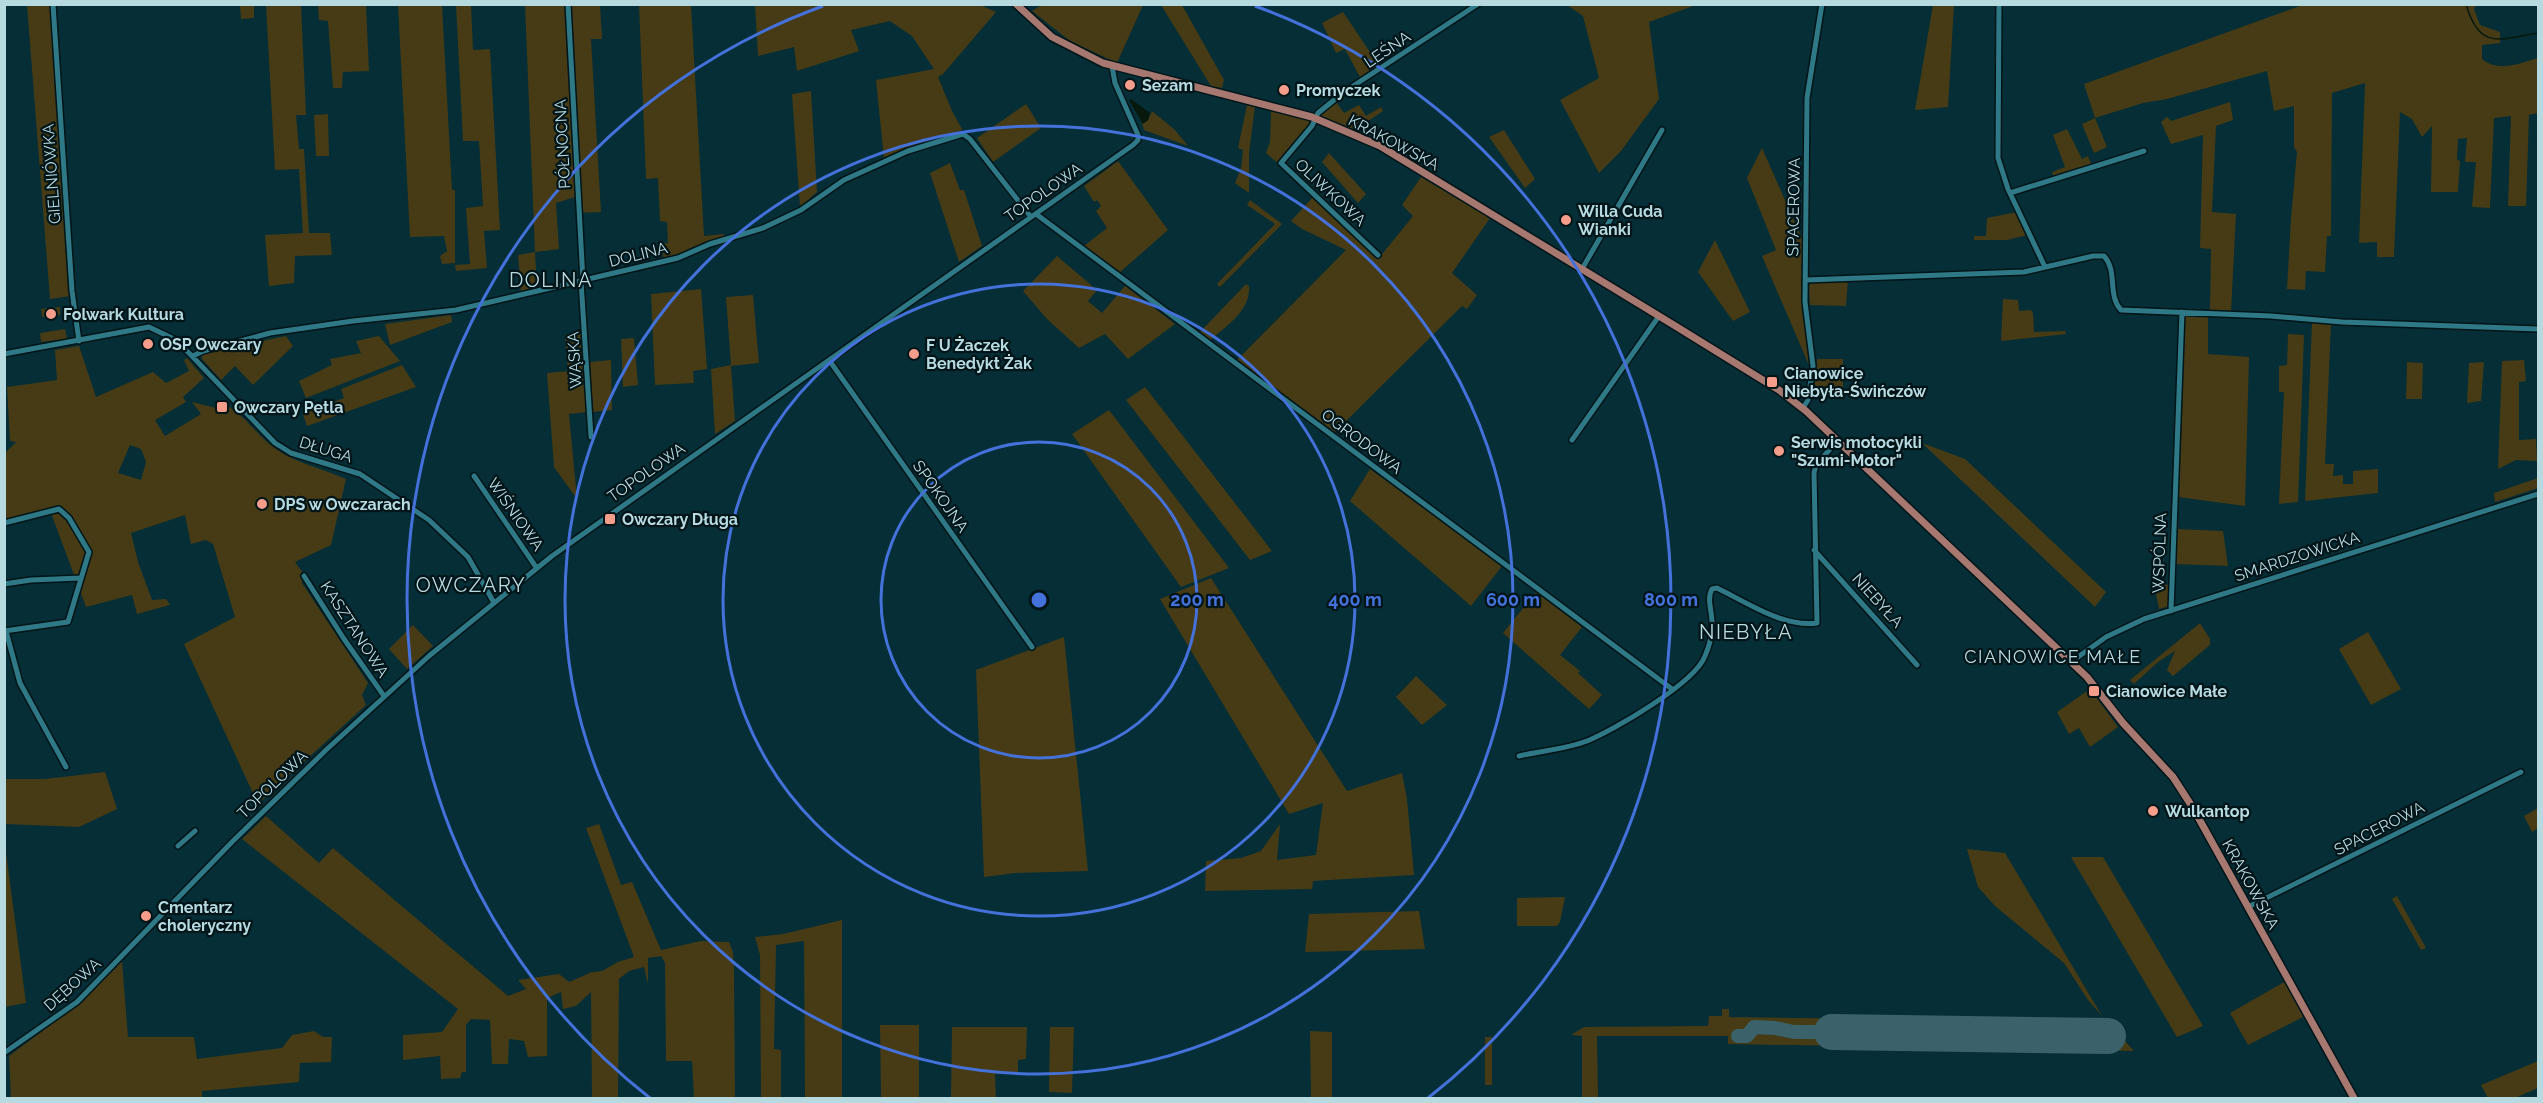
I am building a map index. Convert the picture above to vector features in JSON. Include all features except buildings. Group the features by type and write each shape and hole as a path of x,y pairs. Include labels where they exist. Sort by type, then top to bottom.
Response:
{"main road":[{"name":"KRAKOWSKA","path":"1016,4 1052,37 1074,50 1112,66 1316,118 1388,151 1659,316 1803,408 2071,662 2173,777 2193,807 2354,1098"}],"street":[{"name":"GIELNIÓWKA","path":"53,4 72,291 79,341"},
{"name":"PÓŁNOCNA","path":"568,4 582,281"},
{"name":"LEŚNA","path":"1316,118 1318,113 1344,92 1478,4"},
{"name":"SPACEROWA","path":"1803,408 1808,400 1813,366 1805,302 1807,98 1822,4"},
{"path":"1999,4 1998,158 2010,194 2045,267"},
{"name":"TOPOLOWA","path":"150,926 384,696 536,567 1034,216 1138,140 1137,129 1115,83 1112,66"},
{"name":"OLIWKOWA","path":"1316,118 1281,163 1378,255"},
{"path":"1582,269 1662,130"},
{"name":"DOLINA","path":"193,356 203,351 295,328 452,311 678,258 710,244 763,228 801,210 844,180 908,152 963,134 970,139 1034,216"},
{"path":"2010,194 2144,151"},
{"name":"OGRODOWA","path":"1034,216 1672,689"},
{"path":"1805,280 2024,272 2093,256 2104,256 2109,262 2115,301 2121,310 2342,322 2538,329"},
{"name":"WĄSKA","path":"582,281 591,437"},
{"name":"WSPÓLNA","path":"2171,610 2182,312"},
{"path":"1572,440 1659,316"},
{"name":"DŁUGA","path":"4,354 79,341 128,329 149,327 174,339 193,356 274,443 291,453 360,474 429,520 468,557 493,602"},
{"name":"SPOKOJNA","path":"829,360 1032,646"},
{"path":"1519,756 1586,741 1622,723 1698,668 1705,658 1712,624 1710,591 1717,588 1779,617 1800,624 1817,623 1814,470 1838,440"},
{"name":"WIŚNIOWA","path":"474,476 536,567"},
{"name":"SMARDZOWICKA","path":"2071,662 2120,629 2171,610 2538,494"},
{"path":"4,523 54,509 64,512 89,552 68,622 5,631 20,683 66,767"},
{"name":"NIEBYŁA","path":"1816,551 1917,665"},
{"name":"KASZTANOWA","path":"304,576 384,696"},
{"path":"4,584 31,580 81,578"},
{"name":"SPACEROWA","path":"2248,907 2521,772"},
{"path":"178,846 195,831"},
{"path":"210,853 216,859"},
{"name":"DĘBOWA","path":"4,1053 77,1002 150,926"}],"shaded area":[{"path":"978,4 996,12 938,77 963,131 884,159 876,80 934,69 912,36 890,21 851,30 859,51 797,71 794,47 758,56 755,5"},
{"path":"2305,4 2476,5 2474,9 2480,25 2500,32 2500,43 2482,45 2482,59 2502,66 2538,58 2538,113 2529,115 2526,206 2508,206 2511,116 2494,118 2490,208 2472,207 2476,162 2465,162 2467,138 2458,139 2457,160 2460,161 2458,192 2431,192 2432,126 2422,137 2412,119 2400,112 2394,257 2377,257 2377,242 2359,243 2365,83 2332,93 2331,236 2327,236 2325,272 2306,271 2305,290 2287,289 2297,152 2294,147 2294,106 2274,111 2267,71 2167,99 2143,103 2095,118 2084,84"},
{"path":"27,5 52,5 71,296 50,299"},
{"path":"240,5 254,5 254,18 241,19"},
{"path":"266,5 301,5 306,115 296,115 299,149 304,149 309,233 330,233 332,255 295,256 294,283 269,286 265,235 303,233 299,169 275,170"},
{"path":"318,5 366,5 369,71 343,72 342,88 333,88 328,21 319,20"},
{"path":"398,5 442,5 452,190 455,190 455,263 442,264 440,256 447,251 444,236 410,237"},
{"path":"456,5 471,5 473,50 490,49 500,230 484,231 487,268 456,271 455,265 470,264 466,208 483,206 479,141 463,141"},
{"path":"525,5 600,5 602,39 591,39 601,212 576,213 575,197 556,203 559,249 535,252"},
{"path":"639,5 691,5 704,236 724,234 724,238 664,260 661,244 668,243 667,222 660,221 658,178 646,179"},
{"path":"1042,5 1143,5 1117,63 1070,41 1032,11"},
{"path":"1161,5 1182,5 1224,80 1222,88 1211,86"},
{"path":"1567,5 1696,5 1649,22 1659,99 1621,151 1599,173 1560,100 1599,78 1583,16"},
{"path":"1933,5 1954,5 1948,107 1915,110"},
{"path":"1343,12 1380,67 1361,79 1345,49 1336,53 1322,23"},
{"path":"811,91 817,192 800,207 792,94"},
{"path":"1131,99 1150,113 1148,120 1143,124 1129,100"},
{"path":"1336,102 1344,113 1359,105 1366,116 1381,107 1383,111 1355,130 1319,115"},
{"path":"2230,102 2233,120 2216,126 2212,212 2236,214 2231,312 2210,310 2211,249 2200,248 2203,135 2171,144 2161,122 2167,117 2171,121"},
{"path":"1026,104 1041,128 993,162 977,138"},
{"path":"1247,105 1255,106 1249,153 1249,193 1235,183 1241,169 1243,150 1238,148"},
{"path":"1271,110 1309,120 1311,124 1279,164 1266,153 1270,142"},
{"path":"1152,111 1175,130 1188,146 1144,130 1142,123 1148,120"},
{"path":"328,114 329,156 316,156 314,115"},
{"path":"2095,118 2107,147 2094,153 2082,124"},
{"path":"2067,129 2082,159 2088,156 2092,166 2054,178 2052,172 2065,167 2053,135"},
{"path":"1504,130 1535,179 1525,188 1489,137"},
{"path":"1762,148 1804,243 1811,370 1762,256 1776,250 1747,178"},
{"path":"1329,153 1366,194 1358,203 1322,162"},
{"path":"1118,161 1168,230 1119,273 1084,246 1107,228 1096,211 1101,206 1097,200 1094,202 1084,186"},
{"path":"950,163 960,190 964,190 982,246 959,262 930,173"},
{"path":"1421,177 1490,218 1452,273 1477,295 1467,309 1462,306 1335,432 1236,361 1346,250 1302,229 1291,221 1314,196 1379,258 1413,216 1402,205"},
{"path":"1250,200 1282,224 1220,287 1217,284 1275,224 1247,205"},
{"path":"2017,212 2028,235 2007,240 1974,240 1974,236 1986,236 1987,218"},
{"path":"1715,240 1750,312 1733,321 1698,272"},
{"path":"535,252 537,288 521,292 518,255"},
{"path":"1057,256 1097,290 1088,301 1102,313 1125,286 1175,324 1128,359 1105,334 1079,348 1047,319 1023,291"},
{"path":"1848,279 1846,306 1810,305 1809,286 1812,281"},
{"path":"1246,284 1249,286 1249,295 1241,311 1209,341 1199,333"},
{"path":"701,289 707,369 693,371 694,383 655,385 651,294"},
{"path":"753,295 759,363 731,366 735,421 715,434 711,369 731,365 726,297"},
{"path":"2003,299 2018,300 2019,311 2031,310 2034,332 2065,331 2066,334 2001,341"},
{"path":"60,307 60,315 42,317 41,309"},
{"path":"451,315 452,322 390,345 385,324"},
{"path":"2184,315 2208,315 2208,354 2249,357 2245,506 2178,497"},
{"path":"2312,322 2331,323 2325,464 2334,464 2333,476 2343,475 2343,484 2353,484 2353,471 2378,469 2378,493 2305,501"},
{"path":"65,329 67,339 41,342 40,333"},
{"path":"584,332 588,412 569,414 577,499 554,467 547,373 568,371 565,335"},
{"path":"2288,334 2304,335 2298,502 2279,504 2284,392 2279,392 2279,366 2287,365"},
{"path":"286,336 293,346 253,385 235,366 221,380 202,359 202,354"},
{"path":"379,336 400,361 306,398 299,381 332,365 330,359 361,353 356,341"},
{"path":"634,338 638,385 623,387 621,339"},
{"path":"79,346 96,397 153,372 166,383 189,371 184,360 187,358 204,378 183,397 186,402 155,420 165,436 201,414 192,402 224,410 226,405 284,454 346,479 331,545 295,562 303,573 302,583 368,683 362,695 366,705 258,804 184,644 235,617 213,544 206,540 191,544 185,515 131,533 138,562 152,600 166,599 170,605 137,614 132,595 86,607 51,513 5,521 4,454 16,442 10,441 7,387 57,380 55,350","holes":["130,445 141,449 146,462 141,480 118,473"]},
{"path":"1817,359 1843,359 1843,388 1813,397"},
{"path":"611,360 612,410 593,412 590,362"},
{"path":"2524,360 2526,381 2519,382 2519,440 2536,439 2537,461 2516,460 2498,469 2502,361"},
{"path":"2407,362 2423,363 2422,399 2406,399"},
{"path":"2484,362 2481,401 2467,403 2469,363"},
{"path":"402,365 416,387 307,426 303,414 344,398 341,389"},
{"path":"1145,387 1272,551 1250,560 1126,400"},
{"path":"1109,410 1229,568 1181,587 1072,434"},
{"path":"1922,443 1965,459 2106,592 2095,607"},
{"path":"1370,469 1502,566 1471,606 1350,501"},
{"path":"2538,478 2538,488 2495,502 2494,493"},
{"path":"2178,529 2223,531 2228,566 2175,564"},
{"path":"1211,578 1347,791 1402,773 1407,799 1414,875 1313,881 1312,889 1205,891 1206,861 1241,858 1261,851 1280,824 1277,860 1316,855 1323,803 1289,814 1160,599"},
{"path":"2154,583 2169,585 2169,606 2159,609"},
{"path":"1536,592 1582,627 1560,655 1580,671 1578,673 1602,695 1589,709 1503,633"},
{"path":"2200,623 2210,639 2210,645 2173,676 2167,670 2175,651 2158,662 2134,684 2130,680"},
{"path":"413,625 433,646 407,669 389,649"},
{"path":"2368,632 2401,689 2371,705 2339,649"},
{"path":"1064,637 1088,871 1015,873 984,877 976,670"},
{"path":"1416,676 1447,705 1422,725 1396,697"},
{"path":"2090,689 2118,727 2090,747 2079,728 2069,734 2057,712"},
{"path":"105,772 117,809 79,827 5,824 5,779 45,779"},
{"path":"2538,808 2538,828 2532,832 2524,816"},
{"path":"266,816 319,863 333,848 508,996 526,989 518,980 559,974 569,982 634,957 586,828 599,824 621,885 632,882 661,950 701,941 729,942 733,952 734,971 735,1098 694,1098 692,1061 666,1061 665,963 661,956 648,958 648,984 644,967 629,971 619,979 618,1098 592,1098 591,992 576,1006 563,1009 561,992 547,998 547,1056 528,1057 524,1041 509,1039 508,1064 492,1064 490,1020 471,1019 466,1025 466,1072 462,1072 460,1078 441,1079 440,1056 403,1060 403,1035 442,1032 458,1009 242,839"},
{"path":"5,845 26,1003 4,1007"},
{"path":"1967,849 2005,853 2102,1016 2088,1000 2064,963 1995,906 1978,887"},
{"path":"2071,857 2103,857 2203,1026 2177,1037"},
{"path":"2397,896 2426,948 2421,950 2392,899"},
{"path":"1565,897 1560,922 1557,926 1517,926 1517,898"},
{"path":"1419,911 1425,949 1305,952 1309,914"},
{"path":"842,920 842,1098 805,1098 804,941 776,945 774,1049 781,1050 781,1098 761,1098 760,955 755,937 783,934"},
{"path":"122,961 128,1037 194,1037 197,1059 282,1048 292,1035 314,1031 323,1037 332,1037 331,1062 300,1063 299,1082 202,1091 202,1098 11,1098 9,1056 81,1002"},
{"path":"2286,981 2303,1017 2248,1045 2230,1013"},
{"path":"1722,1009 1729,1009 1729,1017 2108,1022 2134,1051 1728,1044 1728,1036 1597,1036 1598,1098 1582,1098 1582,1036 1571,1035 1584,1027 1708,1026 1709,1016 1722,1016"},
{"path":"880,1025 919,1025 919,1098 881,1098"},
{"path":"952,1027 1027,1027 1026,1059 1018,1060 1018,1074 995,1074 996,1098 951,1098"},
{"path":"1050,1027 1074,1027 1072,1093 1049,1092"},
{"path":"1310,1031 1332,1032 1332,1098 1311,1098"},
{"path":"1485,1037 1492,1037 1492,1085 1485,1085"},
{"path":"2538,1061 2538,1088 2515,1098 2488,1098 2481,1085"}],"waterway":[{"path":"2466,4 2471,19 2484,35 2502,39 2538,33"}],"taxiway":[{"path":"1738,1036 1747,1036 1754,1027 1794,1032 1832,1032"}],"runway":[{"path":"1832,1032 2108,1036"}],"place":[{"name":"Sezam","path":"1130,85"},
{"name":"Promyczek","path":"1284,90"},
{"name":"Willa Cuda Wianki","path":"1566,220"},
{"name":"Folwark Kultura","path":"51,314"},
{"name":"OSP Owczary","path":"148,344"},
{"name":"F U Żaczek Benedykt Żak","path":"914,354"},
{"name":"Cianowice Niebyła-Świńczów","path":"1772,382"},
{"name":"Owczary Pętla","path":"222,407"},
{"name":"Serwis motocykli \"Szumi-Motor\"","path":"1779,451"},
{"name":"DPS w Owczarach","path":"262,504"},
{"name":"Owczary Długa","path":"610,519"},
{"name":"Cianowice Małe","path":"2094,691"},
{"name":"Wulkantop","path":"2153,811"},
{"name":"Cmentarz choleryczny","path":"146,916"}],"district":[{"name":"DOLINA","path":"551,280"},
{"name":"OWCZARY","path":"471,585"},
{"name":"NIEBYŁA","path":"1746,632"},
{"name":"CIANOWICE MAŁE","path":"2053,657"}]}
